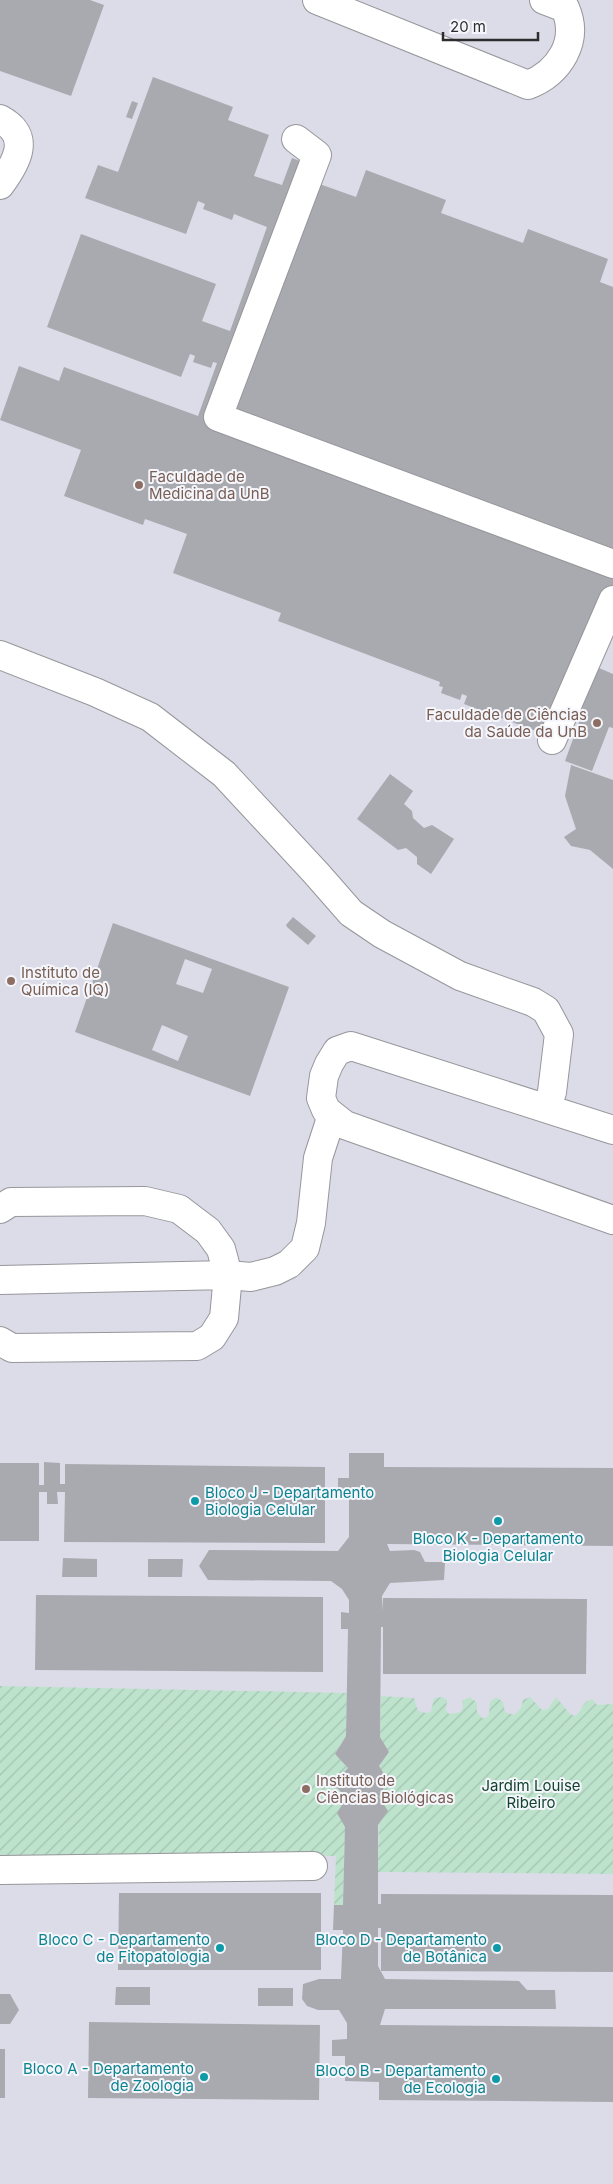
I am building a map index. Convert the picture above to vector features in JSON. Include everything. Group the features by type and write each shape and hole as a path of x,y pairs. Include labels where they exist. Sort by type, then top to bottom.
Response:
{"street":[{"path":"317,0 528,85 542,80 553,70 566,52 570,19 565,8 544,0"},
{"path":"0,118 14,130 18,139 19,149 18,158 0,185"},
{"path":"296,139 317,155 218,417 613,564"},
{"path":"552,740 613,600"},
{"path":"0,656 95,692 150,717 224,774 310,866 350,913 382,934 460,976 533,1002 546,1010 559,1034 552,1092 547,1107"},
{"path":"613,1130 547,1107 351,1046 337,1052 324,1076 321,1098 326,1110 345,1125 613,1220"},
{"path":"0,1280 228,1275 251,1277 275,1271 288,1264 305,1248 311,1223 318,1158 332,1115"},
{"path":"0,1209 11,1202 145,1201 179,1209 208,1231 220,1250 228,1275 224,1318 212,1337 197,1346 12,1348 0,1341"},
{"path":"0,1870 313,1866"}],"shaded area":[{"path":"0,0 613,0 613,2184 0,2184"}],"green space":[{"path":"0,1686 347,1693 346,1736 335,1754 348,1768 333,1783 346,1798 343,1905 334,1905 336,1856 0,1859"},
{"name":"Jardim Louise Ribeiro","path":"381,1696 414,1698 418,1711 426,1713 431,1712 434,1698 443,1697 447,1700 446,1710 449,1714 461,1712 463,1707 462,1701 470,1697 477,1703 477,1712 482,1718 486,1718 489,1714 490,1702 496,1697 503,1702 505,1712 514,1715 521,1708 523,1700 530,1697 542,1710 548,1709 556,1697 570,1714 575,1716 588,1700 592,1699 597,1705 613,1704 613,1874 378,1872 379,1797 388,1780 379,1766 389,1752 380,1737"}],"building":[{"path":"0,0 90,0 104,5 71,96 0,71"},
{"path":"153,77 233,107 228,120 269,135 254,176 282,185 292,158 319,168 314,182 356,197 366,170 446,200 441,213 523,243 528,229 608,259 600,282 613,287 613,631 599,668 613,674 613,728 609,727 592,771 565,761 584,709 557,699 544,734 464,704 467,696 462,694 460,700 441,693 443,687 439,686 440,682 278,621 281,613 173,573 187,534 145,519 143,525 64,496 81,450 0,420 19,366 59,381 64,367 198,416 217,363 213,362 211,368 193,362 195,356 190,354 181,377 47,327 81,234 216,284 202,321 230,331 267,227 234,214 232,220 203,209 205,204 198,201 186,234 85,198 98,165 118,172"},
{"path":"132,101 138,103 132,119 126,117"},
{"path":"571,765 613,780 613,869 590,850 571,846 564,837 576,829 565,796"},
{"path":"390,774 413,791 404,804 412,811 413,818 424,828 432,825 454,839 431,874 417,864 417,857 406,848 398,850 357,819"},
{"path":"293,917 316,936 308,945 287,927 286,925"},
{"path":"113,923 289,987 250,1096 75,1032","holes":["185,959 212,969 203,993 176,984","162,1025 188,1036 178,1061 152,1050"]},
{"path":"349,1453 384,1453 384,1467 613,1468 613,1546 387,1544 390,1551 414,1550 420,1552 425,1562 445,1562 444,1580 390,1583 382,1596 382,1611 383,1598 587,1599 586,1674 383,1674 383,1627 381,1627 380,1737 389,1752 379,1766 388,1780 379,1797 388,1811 378,1825 378,1904 381,1904 381,1894 613,1895 613,1972 381,1971 381,1928 378,1928 378,1966 385,1979 519,1981 527,1990 555,1990 556,2009 385,2009 380,2025 613,2027 613,2102 379,2100 379,2082 345,2081 345,2056 332,2056 332,2040 347,2039 347,2023 339,2010 318,2010 307,2006 302,1999 303,1984 319,1979 341,1979 343,1930 333,1930 334,1905 343,1905 345,1827 337,1813 346,1798 333,1783 348,1768 335,1754 346,1736 348,1629 341,1629 341,1612 349,1613 349,1600 342,1589 331,1581 208,1580 199,1566 209,1550 338,1551 349,1537 349,1497 338,1497 338,1478 349,1478"},
{"name":"Bloco J - Departamento Biologia Celular","path":"44,1462 60,1463 60,1484 65,1484 65,1464 325,1467 325,1543 64,1542 65,1492 57,1492 58,1504 47,1504 47,1492 39,1492 39,1541 0,1541 0,1463 39,1463 39,1485 44,1485"},
{"path":"63,1558 97,1559 97,1577 62,1577"},
{"path":"148,1559 183,1559 182,1577 148,1577"},
{"path":"36,1595 323,1597 323,1672 35,1670"},
{"name":"Bloco C - Departamento de Fitopatologia","path":"119,1893 321,1893 321,1970 118,1970"},
{"path":"116,1987 150,1987 150,2005 115,2005"},
{"path":"258,1988 293,1988 293,2006 258,2006"},
{"path":"0,1994 10,1994 19,2010 10,2024 0,2024"},
{"name":"Bloco A - Departamento de Zoologia","path":"89,2022 320,2025 319,2100 88,2098"},
{"path":"0,2049 5,2049 5,2098 0,2098"}],"place":[{"name":"Faculdade de Medicina da UnB","path":"139,485"},
{"name":"Faculdade de Ciências da Saúde da UnB","path":"597,723"},
{"name":"Instituto de Química (IQ)","path":"11,981"},
{"name":"Bloco J - Departamento Biologia Celular","path":"195,1501"},
{"name":"Bloco K - Departamento Biologia Celular","path":"498,1521"},
{"name":"Instituto de Ciências Biológicas","path":"306,1789"},
{"name":"Bloco C - Departamento de Fitopatologia","path":"220,1948"},
{"name":"Bloco D - Departamento de Botânica","path":"497,1948"},
{"name":"Bloco A - Departamento de Zoologia","path":"204,2077"},
{"name":"Bloco B - Departamento de Ecologia","path":"496,2079"}]}
